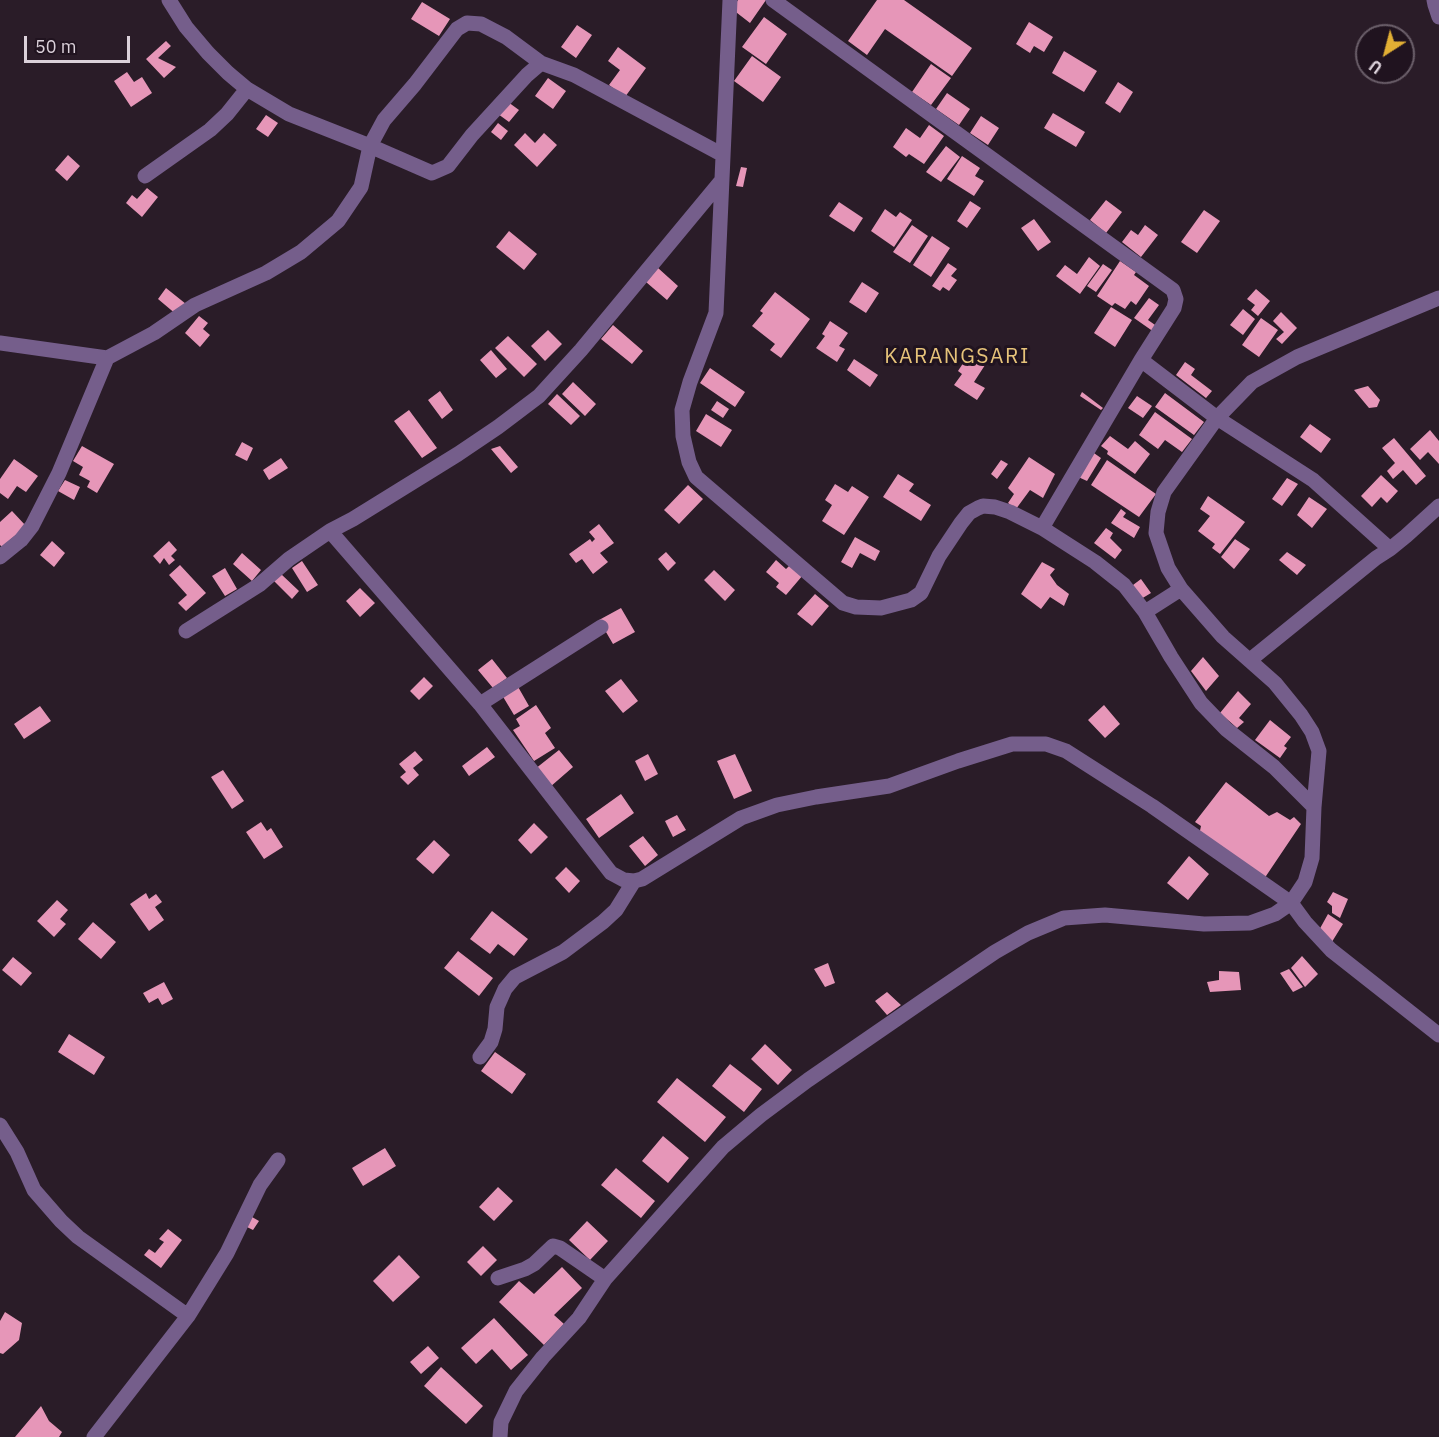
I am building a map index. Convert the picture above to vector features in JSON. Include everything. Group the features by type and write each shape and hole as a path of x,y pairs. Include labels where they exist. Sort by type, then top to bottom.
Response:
{"street":[{"path":"169,0 186,27 208,53 247,89 289,114 432,173 448,166 472,135 511,92 542,63"},
{"path":"730,0 716,313 682,410 683,436 688,462 696,477 843,603 855,608 880,608 911,600 921,592 939,556 961,523 969,513 978,508 995,507 1042,528 1095,562 1124,585 1145,612 1201,703 1226,729 1274,766 1314,807"},
{"path":"773,0 1173,290 1176,299 1174,308 1042,528"},
{"path":"1434,0 1439,17"},
{"path":"0,343 107,358 154,333 195,305 266,273 301,252 338,221 361,187 370,146 384,120 457,29 467,23 481,24 492,29 542,63 574,75 723,156"},
{"path":"145,176 210,130 227,114 247,89"},
{"path":"186,631 259,585 289,559 330,531 458,454 539,396 588,341 722,180"},
{"path":"500,1437 501,1422 516,1391 579,1318 605,1279 723,1147 760,1115 995,952 1028,933 1064,918 1105,915 1204,924 1250,923 1275,914 1291,903 1305,882 1312,858 1319,751 1312,732 1301,715 1254,657 1223,637 1181,589 1168,567 1156,533 1158,512 1164,492 1217,418 1252,382 1288,362 1439,298"},
{"path":"0,557 21,540 32,526 59,473 107,358"},
{"path":"1141,360 1217,418 1313,480 1390,549"},
{"path":"1254,657 1376,558 1406,537 1439,506"},
{"path":"330,531 480,704 611,873 624,880 642,879 741,818 777,805 889,786 1012,744 1046,744 1066,751 1152,806 1291,903 1331,950 1439,1035"},
{"path":"1145,612 1181,589"},
{"path":"480,704 601,627"},
{"path":"480,1057 491,1042 497,1007 514,976 563,952 603,922 616,910 634,881"},
{"path":"0,1125 17,1152 34,1190 61,1221 78,1237 188,1316"},
{"path":"94,1437 188,1316 227,1253 260,1185 278,1160"},
{"path":"498,1278 534,1264 553,1246 560,1248 605,1279"}],"building":[{"path":"738,0 766,0 750,23 732,9"},
{"path":"877,0 904,0 972,48 952,76 885,29 867,55 848,41"},
{"path":"422,2 450,19 439,36 411,19"},
{"path":"764,17 787,34 766,64 742,47"},
{"path":"1029,22 1053,37 1044,52 1034,46 1030,53 1016,44"},
{"path":"577,25 592,35 576,58 561,47"},
{"path":"166,41 171,46 158,58 176,67 164,78 146,59"},
{"path":"618,47 646,68 625,97 609,85 620,70 608,61"},
{"path":"1064,51 1097,71 1084,92 1052,73"},
{"path":"752,56 781,77 763,102 734,81"},
{"path":"931,64 951,78 931,105 912,92"},
{"path":"127,72 134,82 142,77 152,93 131,107 114,81"},
{"path":"548,78 566,91 553,109 535,96"},
{"path":"1118,82 1133,92 1120,113 1105,103"},
{"path":"947,93 970,109 959,125 936,109"},
{"path":"508,102 519,110 509,122 498,114"},
{"path":"1053,113 1085,132 1076,147 1044,128"},
{"path":"266,115 278,123 268,137 256,129"},
{"path":"981,116 999,128 988,145 970,133"},
{"path":"498,123 508,131 501,140 491,132"},
{"path":"929,125 944,136 924,164 909,154 906,157 893,147 906,128 920,138"},
{"path":"525,133 535,143 544,133 557,145 537,167 514,145"},
{"path":"946,146 960,157 941,182 926,172"},
{"path":"68,155 80,166 67,181 55,170"},
{"path":"962,156 980,168 975,176 984,181 974,196 947,179"},
{"path":"741,167 747,168 743,187 736,186"},
{"path":"147,188 158,197 142,217 126,203 132,195 137,199"},
{"path":"1106,200 1122,212 1106,233 1090,220"},
{"path":"970,201 981,208 967,228 957,221"},
{"path":"839,202 863,218 854,232 829,216"},
{"path":"885,209 896,217 900,212 912,220 894,247 871,231"},
{"path":"1204,210 1220,221 1197,253 1181,242"},
{"path":"1034,219 1051,242 1038,251 1021,228"},
{"path":"912,225 928,236 910,263 893,252"},
{"path":"1145,225 1158,235 1141,257 1122,242 1131,230 1138,235"},
{"path":"509,231 537,254 524,270 496,247"},
{"path":"932,236 950,248 931,277 913,265"},
{"path":"1089,257 1100,266 1080,294 1056,276 1065,265 1077,274"},
{"path":"1120,261 1136,272 1134,275 1149,286 1136,305 1131,301 1125,309 1115,303 1112,306 1097,296"},
{"path":"948,263 957,269 951,276 957,280 949,291 943,287 940,291 932,286"},
{"path":"1103,264 1112,270 1096,292 1087,286"},
{"path":"658,268 678,286 667,300 646,282"},
{"path":"862,282 879,293 866,313 849,302"},
{"path":"166,288 186,304 177,315 158,299"},
{"path":"1256,289 1270,301 1258,316 1251,310 1255,305 1247,299"},
{"path":"775,292 810,319 781,358 770,350 775,344 752,326 763,313 760,311"},
{"path":"1149,298 1159,305 1148,320 1158,327 1154,332 1134,318"},
{"path":"1111,307 1132,320 1115,347 1094,333"},
{"path":"1243,309 1255,319 1243,335 1230,325"},
{"path":"1281,312 1297,328 1282,344 1276,339 1284,332 1273,321"},
{"path":"199,316 208,323 203,329 210,335 200,347 185,333"},
{"path":"1261,318 1278,330 1259,357 1242,345"},
{"path":"830,321 848,333 839,346 845,349 837,362 816,348 825,336 822,334"},
{"path":"613,325 643,351 632,364 601,339"},
{"path":"548,330 562,344 545,361 531,346"},
{"path":"508,336 537,364 524,377 495,348"},
{"path":"491,350 507,369 496,378 480,360"},
{"path":"971,351 987,362 974,382 985,388 977,400 954,385 962,374 958,371"},
{"path":"854,359 878,375 870,387 847,370"},
{"path":"1185,362 1195,369 1191,375 1212,391 1206,398 1176,375"},
{"path":"710,368 745,392 735,407 700,383"},
{"path":"573,382 596,404 585,416 562,394"},
{"path":"1368,386 1380,400 1377,407 1369,408 1354,390"},
{"path":"440,391 453,410 442,419 428,400"},
{"path":"1082,392 1103,408 1101,410 1080,396"},
{"path":"1165,393 1204,422 1194,435 1155,407"},
{"path":"557,394 580,416 571,425 548,404"},
{"path":"1137,396 1152,406 1143,418 1128,408"},
{"path":"717,401 729,409 723,418 711,410"},
{"path":"409,410 437,448 422,458 394,421"},
{"path":"1155,412 1192,439 1182,452 1165,440 1158,449 1139,435"},
{"path":"706,414 732,430 721,447 696,431"},
{"path":"1310,424 1331,439 1321,453 1300,437"},
{"path":"1430,430 1439,441 1439,464 1428,452 1420,460 1410,449"},
{"path":"1110,436 1128,449 1135,441 1150,454 1135,474 1107,454 1108,451 1101,446"},
{"path":"1394,438 1426,476 1416,485 1403,470 1393,479 1387,471 1395,463 1382,448"},
{"path":"242,442 253,448 247,461 235,455"},
{"path":"82,446 114,464 97,493 87,487 90,481 79,475 83,467 73,461"},
{"path":"500,446 518,467 511,473 491,449"},
{"path":"1091,451 1101,458 1087,481 1076,476"},
{"path":"1029,457 1055,474 1043,498 1030,490 1016,509 1008,503 1014,494 1008,488"},
{"path":"281,458 288,468 269,480 263,470"},
{"path":"14,459 38,476 26,492 17,486 8,499 0,493 0,479"},
{"path":"1001,460 1008,464 997,479 991,474"},
{"path":"1107,460 1156,494 1139,517 1091,485"},
{"path":"898,474 914,484 909,491 931,505 921,521 883,497"},
{"path":"1381,475 1398,491 1387,503 1381,497 1372,507 1361,496"},
{"path":"1287,478 1298,484 1282,506 1272,499"},
{"path":"65,480 80,487 74,500 58,491"},
{"path":"835,484 848,492 852,486 869,497 844,535 822,521 832,505 825,500"},
{"path":"688,485 703,499 679,524 664,510"},
{"path":"1208,496 1245,522 1220,554 1212,548 1215,544 1198,531 1210,516 1200,509"},
{"path":"1309,497 1327,509 1312,528 1297,515"},
{"path":"1121,509 1126,513 1123,517 1140,527 1134,538 1111,523"},
{"path":"12,511 26,526 2,547 0,545 0,522"},
{"path":"599,524 614,543 600,553 608,562 593,574 582,559 576,563 569,554 590,539 592,542 595,539 589,532"},
{"path":"1106,528 1113,533 1110,538 1122,550 1115,559 1094,543"},
{"path":"855,537 880,551 875,561 860,553 852,568 841,562"},
{"path":"1235,539 1250,549 1234,569 1221,557"},
{"path":"52,541 65,553 54,567 40,555"},
{"path":"169,541 177,550 171,556 175,560 169,565 164,558 160,564 153,556"},
{"path":"666,552 676,563 668,571 658,559"},
{"path":"1287,552 1306,565 1297,575 1279,560"},
{"path":"242,553 261,570 252,581 233,564"},
{"path":"776,560 786,569 791,564 803,575 786,595 776,587 779,583 766,572"},
{"path":"302,561 318,585 307,592 292,568"},
{"path":"1042,562 1055,569 1050,575 1057,585 1069,594 1064,606 1050,597 1041,609 1021,594"},
{"path":"180,565 206,593 186,611 178,603 187,595 169,575"},
{"path":"225,568 237,589 225,596 212,576"},
{"path":"714,570 735,590 725,601 704,580"},
{"path":"281,574 299,591 292,599 274,581"},
{"path":"1141,579 1151,593 1141,599 1129,588"},
{"path":"360,588 375,603 360,617 346,601"},
{"path":"815,594 829,606 812,626 797,614"},
{"path":"621,608 635,632 613,644 599,620"},
{"path":"1203,657 1219,676 1206,691 1191,671"},
{"path":"492,659 507,678 493,688 478,670"},
{"path":"424,677 433,686 419,700 410,691"},
{"path":"621,679 638,701 623,713 605,691"},
{"path":"517,685 529,706 514,715 502,695"},
{"path":"1238,691 1251,704 1239,718 1244,722 1237,728 1220,713"},
{"path":"536,705 551,728 545,733 555,748 534,761 513,730 520,726 516,719"},
{"path":"1104,705 1120,724 1105,738 1088,720"},
{"path":"40,706 51,721 24,739 14,724"},
{"path":"1270,720 1291,737 1284,746 1287,748 1280,758 1255,740"},
{"path":"487,747 495,757 469,776 462,766"},
{"path":"559,750 573,767 550,787 535,769"},
{"path":"415,751 423,760 413,768 419,775 408,785 400,777 406,772 399,764"},
{"path":"648,754 658,774 645,781 635,761"},
{"path":"735,754 752,791 734,799 717,761"},
{"path":"223,770 244,801 232,809 211,777"},
{"path":"1226,782 1269,816 1277,812 1290,820 1294,817 1301,824 1264,879 1199,835 1201,826 1195,822"},
{"path":"621,794 634,813 599,838 586,819"},
{"path":"677,815 686,830 673,837 665,821"},
{"path":"261,822 267,831 271,828 283,847 264,859 246,832"},
{"path":"534,823 548,837 531,854 518,840"},
{"path":"643,836 658,855 645,866 629,846"},
{"path":"434,840 450,855 433,874 416,859"},
{"path":"1189,856 1209,874 1188,900 1167,883"},
{"path":"566,867 580,881 569,893 555,878"},
{"path":"1333,892 1348,899 1340,918 1332,913 1332,906 1327,902"},
{"path":"146,893 149,899 156,894 162,902 155,907 164,920 149,931 130,904"},
{"path":"57,900 68,910 60,919 66,924 54,937 37,921"},
{"path":"492,911 528,939 514,956 498,944 490,954 470,939"},
{"path":"1328,914 1343,924 1330,945 1318,932"},
{"path":"93,922 116,942 101,959 78,939"},
{"path":"458,951 493,978 479,996 444,968"},
{"path":"1302,956 1318,974 1305,987 1291,968"},
{"path":"13,957 32,973 21,986 2,970"},
{"path":"828,963 835,983 825,987 814,969"},
{"path":"1289,969 1303,987 1293,992 1280,973"},
{"path":"1219,971 1239,972 1241,990 1210,992 1207,982 1219,980"},
{"path":"164,982 173,999 162,1005 158,998 149,1003 143,993"},
{"path":"887,992 901,1005 887,1015 875,1001"},
{"path":"69,1034 105,1057 94,1075 58,1052"},
{"path":"765,1044 792,1070 778,1085 751,1059"},
{"path":"495,1052 526,1074 512,1094 481,1071"},
{"path":"730,1064 762,1089 744,1112 712,1086"},
{"path":"677,1078 726,1117 705,1142 657,1102"},
{"path":"663,1136 689,1158 668,1183 642,1161"},
{"path":"385,1148 396,1166 363,1186 352,1168"},
{"path":"616,1168 655,1201 641,1218 601,1185"},
{"path":"498,1187 513,1201 494,1221 479,1207"},
{"path":"252,1217 259,1221 253,1230 247,1227"},
{"path":"587,1221 608,1241 590,1260 569,1240"},
{"path":"168,1229 182,1240 161,1268 144,1255 149,1249 155,1253 164,1242 159,1239"},
{"path":"483,1246 497,1260 481,1276 467,1262"},
{"path":"399,1255 420,1277 393,1302 373,1281"},
{"path":"562,1267 582,1288 554,1315 564,1324 544,1345 499,1302 519,1281 534,1294"},
{"path":"5,1312 22,1323 19,1340 3,1354 0,1353 0,1321"},
{"path":"494,1318 528,1355 511,1370 492,1349 476,1364 461,1348"},
{"path":"428,1346 439,1358 421,1374 410,1362"},
{"path":"441,1367 483,1406 466,1424 424,1386"},
{"path":"41,1406 49,1421 62,1432 59,1437 15,1437"}],"district":[{"name":"KARANGSARI","path":"957,357"}]}
